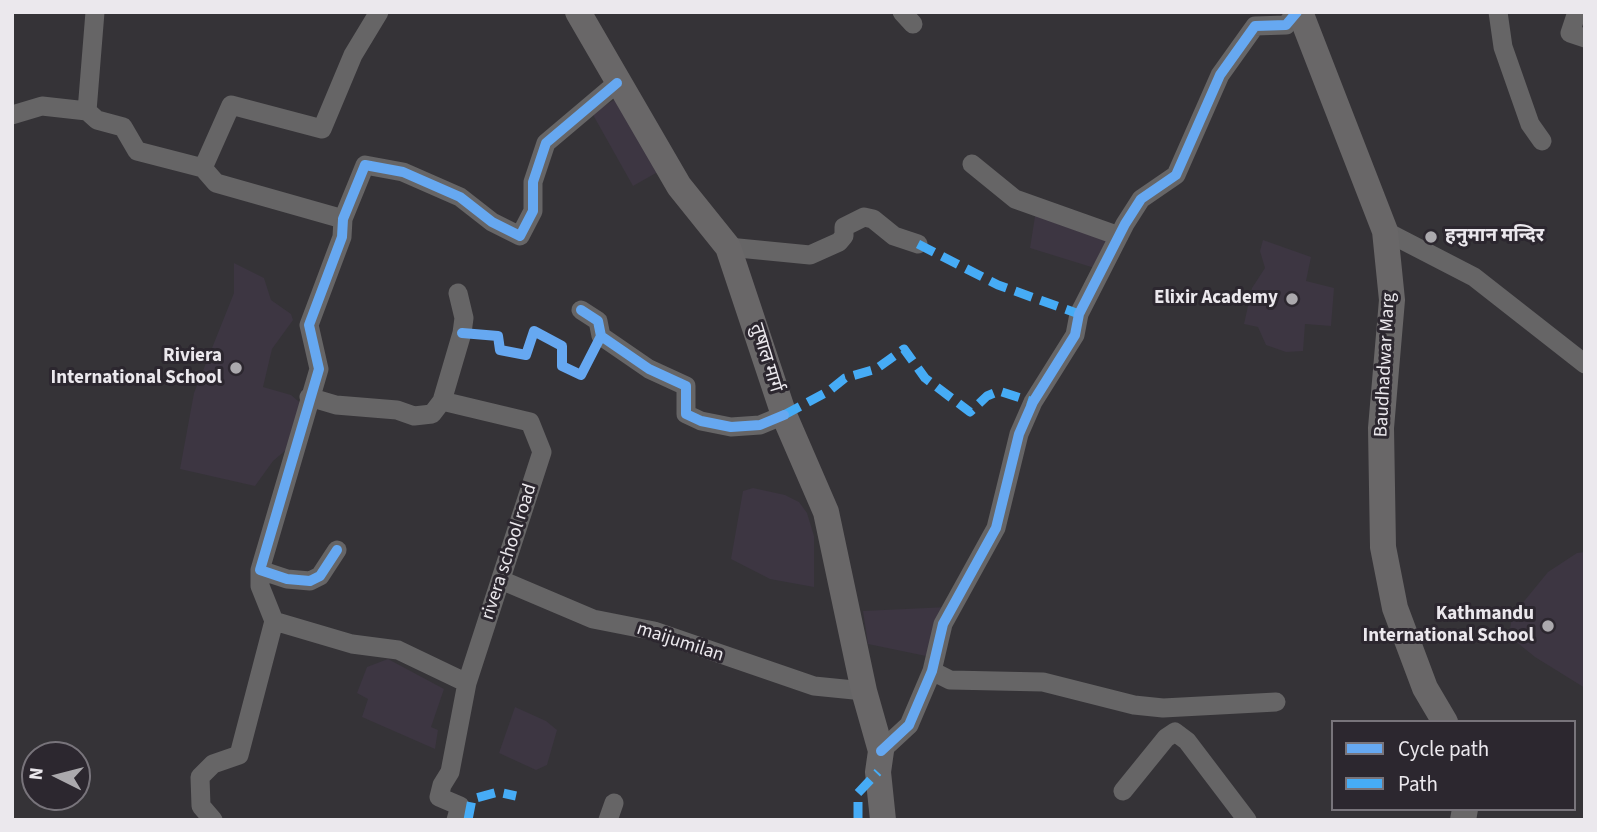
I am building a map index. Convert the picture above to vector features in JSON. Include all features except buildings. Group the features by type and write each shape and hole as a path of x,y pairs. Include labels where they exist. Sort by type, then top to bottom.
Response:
{"street":[{"path":"87,111 95,12"},
{"path":"203,168 231,105 322,129 353,55 379,12"},
{"name":"तुषाल मार्ग","path":"578,12 679,186 728,247 783,415 826,512 863,691 881,751 878,772 883,820"},
{"path":"881,751 909,725 932,671 943,624 996,528 1019,434 1033,402 1075,335 1079,314 1119,236 1141,199 1175,175 1220,75 1255,26 1286,25 1299,12"},
{"name":"Baudhadwar Marg","path":"1299,12 1385,231 1392,300 1381,428 1383,547 1395,608 1425,688 1444,720"},
{"path":"1498,12 1503,47 1530,124 1542,141"},
{"path":"1577,12 1570,33 1585,38"},
{"path":"213,820 201,806 200,777 213,764 239,755 274,621 260,586 260,570 319,369 309,325 342,237 343,219 365,165 379,165 460,197 492,222 520,236 533,211 533,182 546,143 617,83"},
{"path":"12,115 42,106 87,111 97,120 123,127 136,151 203,168 216,183 343,219"},
{"path":"972,163 1015,199 1119,236"},
{"path":"728,247 810,255 839,242 844,236 844,227 864,217 873,219 894,236 918,244"},
{"path":"1385,231 1485,285 1585,364"},
{"path":"309,397 336,405 397,410 414,415 432,414 442,401 462,332 464,318 458,293"},
{"path":"580,310 598,321 601,337 649,369 685,386 686,414 701,421 731,427 760,425 783,415"},
{"name":"rivera school road","path":"442,401 530,422 538,435 542,452 467,683 450,772 439,797 460,806 456,820"},
{"path":"260,570 287,579 310,581 320,576 337,550"},
{"name":"maijumilan","path":"501,580 593,619 654,631 814,686 863,691"},
{"path":"274,621 352,644 398,650 467,683"},
{"path":"932,671 950,680 1043,682 1143,706 1276,702"},
{"path":"1123,791 1166,738 1175,732 1187,741 1248,820"}],"shaded area":[{"path":"621,96 663,169 633,186 592,113"},
{"path":"1036,210 1112,233 1101,270 1030,248"},
{"name":"Elixir Academy","path":"1263,240 1311,257 1306,281 1334,288 1331,326 1305,324 1303,351 1286,352 1266,345 1258,327 1244,324 1252,288 1265,268 1260,251"},
{"name":"Riviera International School","path":"234,263 264,278 271,300 291,314 293,320 272,349 263,387 291,395 304,406 287,449 273,461 255,486 180,469 194,393 234,293"},
{"path":"753,488 785,495 799,502 807,513 814,536 814,587 770,579 731,559 743,491"},
{"name":"Kathmandu International School","path":"1585,552 1585,688 1535,657 1509,636 1512,616 1548,572 1577,553"},
{"path":"948,607 926,656 868,644 863,611"},
{"path":"388,659 444,689 431,727 438,730 435,749 362,717 368,699 357,693 367,667"},
{"path":"515,707 546,721 557,730 547,765 536,770 499,753"}],"marked path":[{"path":"918,244 998,285 1079,314"},
{"path":"784,415 829,391 845,378 876,369 904,349 925,378 970,412 987,396 999,391 1033,402"},
{"path":"858,820 858,793 878,772"},
{"path":"468,820 472,799 498,792 516,796"}],"cycle path":[{"path":"881,751 909,725 932,671 943,624 996,528 1019,434 1033,402 1075,335 1079,314 1125,224 1141,199 1176,175 1220,75 1255,26 1286,25 1297,12"},
{"path":"337,550 320,576 310,581 287,579 260,570 319,369 309,325 342,237 343,219 365,165 403,172 460,197 492,222 520,236 533,211 533,182 546,143 617,83"},
{"path":"581,310 598,321 601,336 649,369 686,386 686,414 701,421 731,427 760,425 784,415"},
{"path":"462,333 498,336 500,350 526,355 534,331 562,346 562,366 581,375 601,336"}],"place":[{"name":"हनुमान मन्दिर","path":"1431,237"},
{"name":"Elixir Academy","path":"1292,299"},
{"name":"Riviera International School","path":"236,368"},
{"name":"Kathmandu International School","path":"1548,626"}]}
